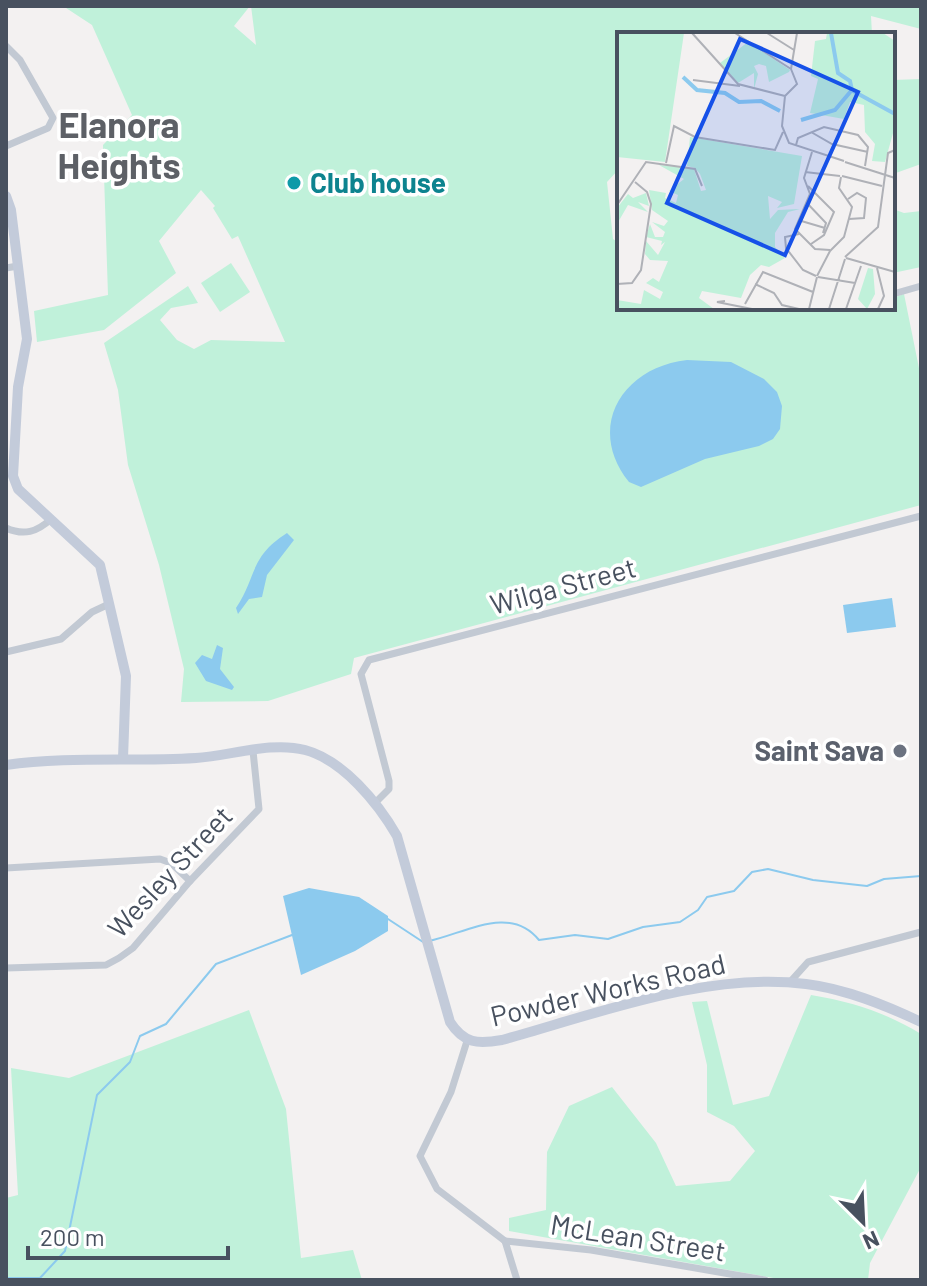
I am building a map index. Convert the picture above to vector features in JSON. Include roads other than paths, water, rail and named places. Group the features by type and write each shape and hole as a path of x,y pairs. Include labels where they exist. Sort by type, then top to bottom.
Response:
{"main road":[{"path":"6,196 27,339 11,407 13,476 18,489 100,565 126,676 123,758"},
{"name":"Powder Works Road","path":"6,765 123,758 194,758 289,748 318,755 341,768 374,804 397,836 450,1022 467,1041 483,1043 502,1040 709,986 790,982 854,995 921,1022"}],"street":[{"path":"6,46 20,60 52,114 53,121 48,128 6,146"},
{"path":"6,268 18,266"},
{"path":"895,293 921,286"},
{"name":"Wilga Street","path":"374,804 389,789 389,781 361,674 369,660 921,516"},
{"path":"6,528 18,534 40,529 51,519"},
{"path":"6,652 61,639 92,612 109,604"},
{"name":"Wesley Street","path":"6,968 109,964 133,948 190,881 259,809 253,751"},
{"path":"6,868 160,859 171,863 190,881"},
{"path":"790,982 808,962 921,932"},
{"path":"467,1041 451,1092 420,1156 437,1189 505,1241 517,1280"},
{"name":"McLean Street","path":"505,1241 591,1250 765,1280"}],"water":[{"path":"687,360 731,362 764,379 777,392 782,406 780,429 773,439 759,446 705,459 641,487 629,482 616,461 610,441 611,421 618,403 629,387 645,374 664,365"},
{"path":"287,533 294,540 267,575 262,597 249,599 238,614 236,608 260,559"},
{"path":"892,598 896,627 847,633 843,605"},
{"path":"217,645 223,648 220,669 234,687 232,690 206,681 195,663 202,655 212,659"},
{"path":"309,888 359,897 388,916 388,931 355,951 301,975 283,896"}],"waterway":[{"path":"429,941 501,922 527,929 539,940 575,935 608,939 643,927 680,922 698,910 707,897 734,891 752,872 768,869 813,880 867,886 884,879 921,876"},
{"path":"388,919 423,942"},
{"path":"40,1278 65,1251 97,1095 130,1062 140,1036 166,1024 216,964 292,935"},
{"path":"6,1278 39,1278"}],"place":[{"name":"Club house","path":"294,183"},
{"name":"Saint Sava","path":"900,751"}],"district":[{"name":"Elanora Heights","path":"119,146"}]}
